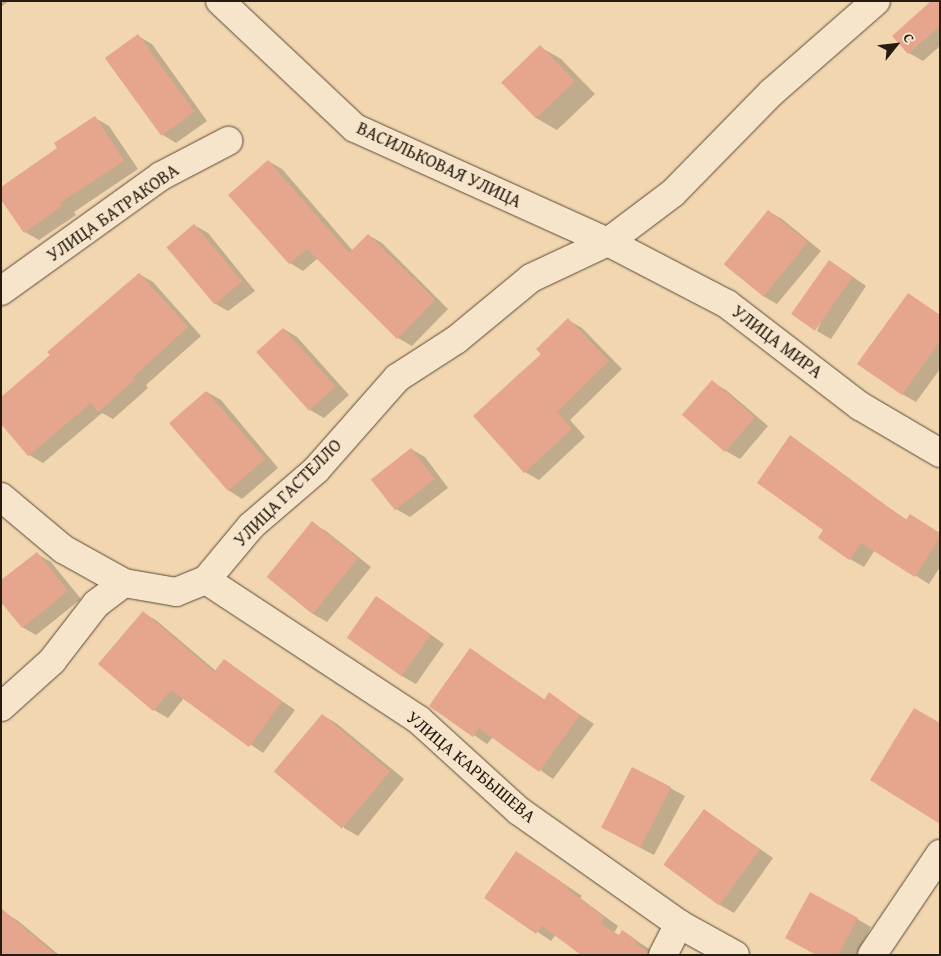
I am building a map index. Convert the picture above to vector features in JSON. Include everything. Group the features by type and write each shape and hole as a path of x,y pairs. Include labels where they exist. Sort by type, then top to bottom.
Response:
{"street":[{"name":"ВАСИЛЬКОВАЯ УЛИЦА","path":"220,1 355,128 608,242"},
{"name":"УЛИЦА ГАСТЕЛЛО","path":"1,497 63,550 124,583 176,592 206,580 251,526 316,470 397,378 456,340 531,278 608,242 674,193 772,92 876,1"},
{"name":"УЛИЦА БАТРАКОВА","path":"1,291 162,176 228,141"},
{"name":"УЛИЦА МИРА","path":"608,242 727,304 860,406 940,453"},
{"name":"УЛИЦА КАРБЫШЕВА","path":"206,580 419,720 519,811 679,924 735,955"},
{"path":"1,707 52,661 96,604 124,583"},
{"path":"872,955 940,854"},
{"path":"663,955 679,924"}],"building":[{"path":"931,1 940,1 940,26 908,54 892,36"},
{"path":"138,34 194,112 161,136 105,58"},
{"path":"540,45 575,81 536,118 501,83"},
{"path":"95,116 124,161 60,203 62,206 24,233 1,200 1,187 57,148 54,143"},
{"path":"268,160 349,253 368,234 435,300 397,339 307,249 289,264 228,195"},
{"path":"768,210 808,242 764,296 724,264"},
{"path":"194,224 242,281 215,305 166,247"},
{"path":"829,260 853,277 815,331 791,314"},
{"path":"139,273 188,327 133,377 135,380 98,412 91,403 28,456 1,424 1,397 50,355 47,352"},
{"path":"908,293 940,315 940,341 902,395 857,364"},
{"path":"568,318 609,361 557,412 572,429 524,473 473,416 541,354 536,349"},
{"path":"283,328 336,387 309,411 256,352"},
{"path":"712,380 755,417 725,452 682,415"},
{"path":"206,391 265,459 228,491 169,423"},
{"path":"790,435 906,520 910,514 940,533 940,537 915,577 861,543 849,560 818,538 823,530 757,483"},
{"path":"411,448 435,479 395,510 371,479"},
{"path":"312,521 358,558 313,614 267,577"},
{"path":"37,552 68,591 22,628 1,602 1,580"},
{"path":"376,596 431,634 402,676 347,638"},
{"path":"143,611 214,672 224,659 282,701 249,747 171,690 153,711 98,664"},
{"path":"470,648 544,700 549,692 580,715 539,772 479,728 473,737 429,706"},
{"path":"914,708 940,723 940,824 870,780"},
{"path":"322,714 390,771 342,829 274,771"},
{"path":"632,767 671,787 640,848 601,828"},
{"path":"704,809 760,850 719,905 663,865"},
{"path":"516,851 569,887 567,889 604,917 601,924 619,935 622,930 638,941 635,944 648,952 648,955 581,955 542,926 536,934 484,898"},
{"path":"810,892 858,918 838,955 816,955 785,938"},
{"path":"1,908 56,955 1,955"}]}
